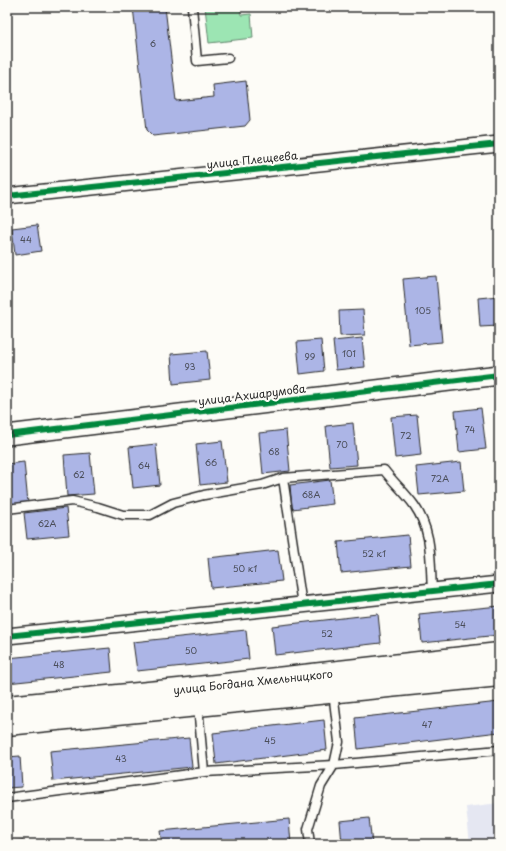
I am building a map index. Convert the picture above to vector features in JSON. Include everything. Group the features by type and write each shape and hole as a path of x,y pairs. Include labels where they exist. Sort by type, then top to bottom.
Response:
{"main road":[{"name":"улица Богдана Хмельницкого","path":"7,724 185,701 499,654"},
{"name":"улица Богдана Хмельницкого","path":"7,707 185,701 333,692 499,675"}],"street":[{"name":"улица Плещеева","path":"7,196 499,144"},
{"name":"улица Ахшарумова","path":"7,435 499,375"},
{"path":"7,636 499,584"}],"lane":[{"path":"192,7 197,61 228,58"},
{"path":"7,509 72,501 123,515 150,515 173,503 204,495 262,485 283,478 384,470 414,505 426,526 430,549 432,591"},
{"path":"283,478 302,605"},
{"path":"310,844 308,829 321,786 334,765 339,742 333,692"},
{"path":"185,701 204,772"},
{"path":"7,798 204,772 334,765 499,750"}],"shaded area":[{"path":"499,803 499,844 470,844 466,807"}],"green space":[{"path":"205,7 240,7 241,15 251,14 253,38 209,43"}],"building":[{"path":"133,7 165,7 176,101 214,97 213,85 246,81 250,120 245,126 153,136 147,130"},
{"path":"37,225 41,251 15,255 12,228"},
{"path":"436,276 442,342 409,345 403,279"},
{"path":"499,296 499,326 480,327 478,298"},
{"path":"363,310 365,335 340,336 339,311"},
{"path":"362,338 365,367 336,370 333,341"},
{"path":"321,340 324,371 300,374 297,342"},
{"path":"207,351 210,380 173,384 171,354"},
{"path":"481,408 486,449 459,452 455,411"},
{"path":"417,415 421,455 395,458 391,417"},
{"path":"353,423 357,465 330,467 326,426"},
{"path":"286,430 290,471 263,474 259,433"},
{"path":"222,441 227,482 200,485 196,444"},
{"path":"156,444 160,485 133,488 129,447"},
{"path":"90,453 94,494 67,496 64,455"},
{"path":"24,462 28,503 7,505 7,464"},
{"path":"461,462 464,491 419,495 416,467"},
{"path":"330,480 333,504 292,509 290,485"},
{"path":"66,508 69,535 27,539 24,513"},
{"path":"408,535 411,566 341,573 338,542"},
{"path":"278,550 282,581 211,588 208,558"},
{"path":"499,606 499,635 422,643 419,614"},
{"path":"378,614 381,643 275,655 272,626"},
{"path":"246,630 249,659 137,671 133,642"},
{"path":"110,648 112,672 7,683 7,658"},
{"path":"499,702 499,732 358,749 355,718"},
{"path":"324,720 327,750 216,764 213,733"},
{"path":"189,738 192,767 53,781 50,751"},
{"path":"20,756 22,787 7,788 7,757"},
{"path":"369,818 372,844 342,844 340,821"},
{"path":"289,819 291,844 162,844 160,831"},
{"path":"23,840 24,844 7,844 7,842"}],"cycle path":[{"path":"7,196 499,144"},
{"path":"7,435 499,375"},
{"path":"7,636 499,584"}]}
